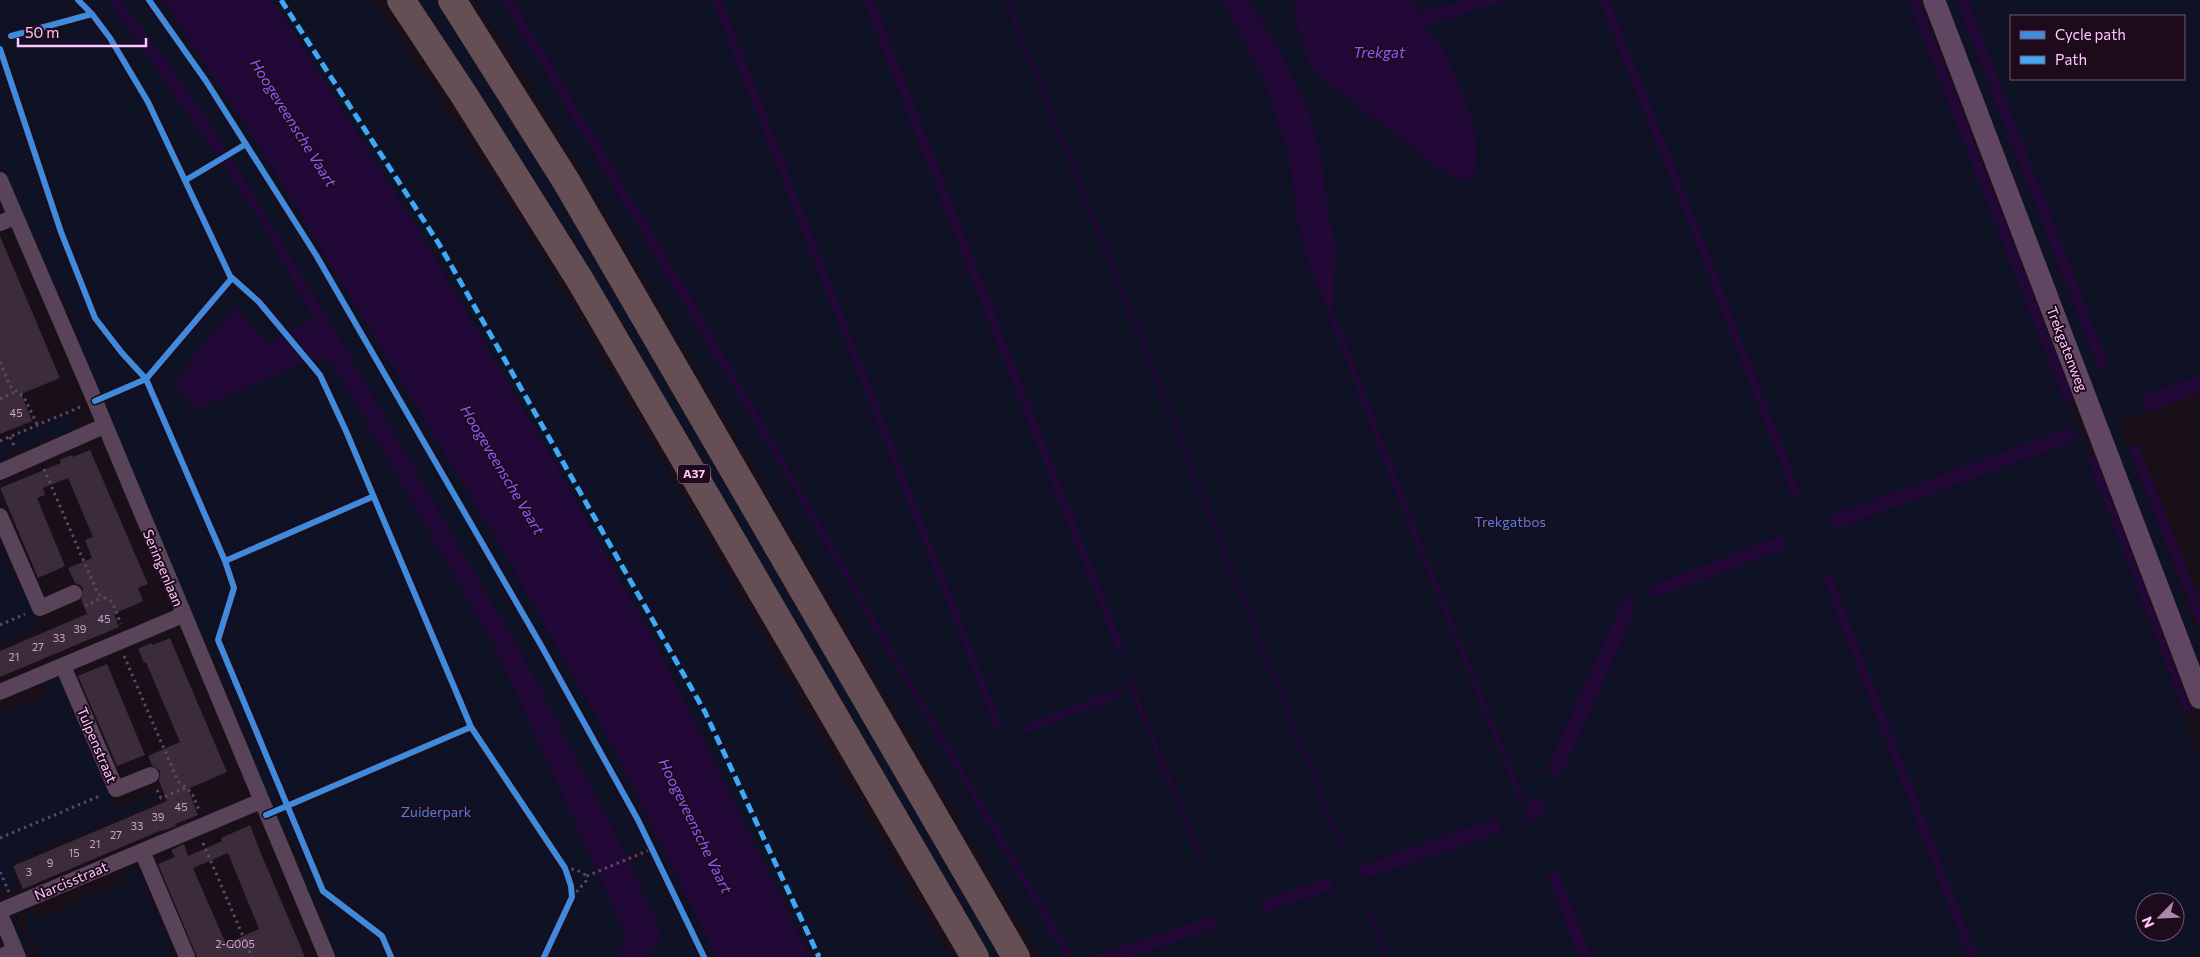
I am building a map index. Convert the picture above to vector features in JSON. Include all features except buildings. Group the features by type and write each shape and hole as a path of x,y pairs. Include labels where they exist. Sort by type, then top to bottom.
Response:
{"highway":[{"name":"A37","path":"401,0 475,111 580,280 975,957"},
{"name":"A37","path":"452,0 566,181 1016,957"}],"street":[{"name":"Trekgatenweg","path":"1934,0 2200,698"},
{"name":"Seringenlaan","path":"0,180 8,220 94,401 327,957"},
{"path":"0,472 104,426"},
{"path":"0,516 40,608 74,594"},
{"path":"0,692 183,615"},
{"name":"Tulpenstraat","path":"63,666 116,790 150,775"},
{"name":"Narcisstraat","path":"0,913 261,802"},
{"path":"142,851 187,957"},
{"path":"0,913 17,953 0,956"}],"path":[{"path":"0,362 10,386 24,397 38,426"},
{"path":"0,398 17,391"},
{"path":"0,441 94,401"},
{"path":"38,455 98,594 112,602 123,640 178,781 192,793 201,827 252,957"},
{"path":"0,625 40,608"},
{"path":"150,775 161,798 186,788"},
{"path":"0,838 116,790"},
{"path":"649,842 656,857"},
{"path":"587,876 652,849"},
{"path":"560,860 570,882 571,900"},
{"path":"565,868 577,870 587,876"},
{"path":"571,900 586,881 587,876"}],"green space":[{"name":"Zuiderpark","path":"0,0 145,0 232,125 242,142 233,148 236,153 245,148 247,151 327,281 404,413 548,663 637,826 648,848 626,856 530,669 466,560 635,873 630,862 651,853 700,957 337,957 328,937 330,934 313,894 309,891 304,880 305,875 286,830 282,829 276,807 273,808 249,752 251,746 212,653 206,648 210,646 207,640 203,640 105,406 110,404 105,392 100,395 80,350 80,339 56,283 51,282 36,244 43,241 41,235 34,237 31,235 0,161"},
{"path":"151,0 163,0 261,149 501,547 613,747 716,957 707,957 643,825 395,384 212,86"},
{"path":"271,0 374,0 502,193 551,271 670,472 855,796 950,957 810,957 660,651 551,456 425,241 292,29"},
{"path":"411,0 439,0 538,160 1002,957 985,957"},
{"name":"Trekgatbos","path":"475,0 1223,0 1262,76 1288,152 1297,221 1305,252 1333,324 1335,242 1328,214 1322,157 1307,108 1267,28 1248,0 1296,0 1294,2 1296,20 1308,61 1320,77 1420,153 1433,166 1464,179 1477,158 1470,114 1412,0 1912,0 2080,434 2200,758 2200,957 1975,957 1977,955 1827,576 1824,580 1968,957 1592,957 1559,875 1550,872 1547,876 1579,957 1388,957 1371,912 1366,910 1384,957 1134,957 1217,927 1214,916 1091,957 1039,957 549,116","holes":["1691,207 1800,491 1797,495 1792,495 1684,212","2075,441 1834,530 1831,526","1783,534 1650,596 1647,588","1625,595 1636,604 1618,650 1560,778 1546,770","1135,686 1204,859 1202,862 1129,688","1497,818 1501,826 1501,832 1365,879 1360,866"]},
{"path":"1940,0 2200,0 2200,374 2141,396 2146,413 2117,418 2200,638 2200,678"},
{"path":"70,413 78,429 64,436 59,434 19,450 14,438"},
{"path":"9,440 15,452 6,456 8,460 0,464 0,444"},
{"path":"0,547 17,585 26,593 39,626 0,642"},
{"path":"58,675 116,811 157,794 160,800 10,863 18,884 6,895 0,880 0,715 47,696 44,684 47,679"},
{"path":"132,866 137,868 148,883 144,886 175,957 39,957 24,922 29,919 26,911 34,909 41,919 126,881 124,872"},
{"path":"17,918 32,957 26,957 13,926"}],"water":[{"path":"109,0 122,0 205,115 326,315 530,669 623,849 658,924 661,933 649,957 617,957 627,937 495,647 335,367 324,359 300,364 203,407 191,407 176,384 197,351 236,307 269,343 314,319 266,231"},
{"name":"Hoogeveensche Vaart","path":"163,0 271,0 292,29 425,241 551,456 660,651 810,957 716,957 613,747 501,547 261,149"},
{"path":"502,0 513,0 686,288 907,674 1073,956 1065,957 773,454"},
{"path":"712,0 722,0 1002,726 996,729"},
{"path":"863,0 874,0 1125,650 1118,653"},
{"path":"1004,0 1009,0 1344,848 1341,849"},
{"path":"1223,0 1248,0 1267,28 1307,108 1322,157 1328,214 1335,242 1333,317 1337,319 1421,541 1525,800 1520,803 1408,525 1305,252 1297,221 1288,152 1262,76"},
{"name":"Trekgat","path":"1296,0 1412,0 1419,13 1463,0 1509,0 1425,26 1430,36 1440,40 1468,108 1477,145 1476,162 1472,177 1464,180 1433,166 1420,153 1320,77 1308,61 1296,20 1294,2"},
{"path":"1599,0 1609,0 1800,491 1797,495 1792,495 1684,212"},
{"path":"1908,0 1919,0 2074,400 2065,403"},
{"path":"1956,0 1968,0 2109,366 2099,370"},
{"path":"2200,374 2200,393 2146,413 2141,396"},
{"path":"2067,428 2074,432 2075,441 1834,530 1827,517"},
{"path":"2138,443 2200,602 2200,630 2128,447"},
{"path":"2095,456 2191,710 2184,712 2088,459"},
{"path":"1784,534 1788,547 1782,550 1670,593 1656,597 1650,596 1647,589 1663,581"},
{"path":"1827,576 1832,576 1977,955 1975,957 1968,957 1824,580"},
{"path":"1625,595 1631,597 1636,605 1618,650 1560,778 1546,770"},
{"path":"1130,677 1204,859 1201,863 1129,688 1126,679"},
{"path":"1116,689 1121,697 1023,734 1021,727"},
{"path":"1534,798 1546,804 1542,813 1529,823 1524,811"},
{"path":"1497,817 1502,832 1365,879 1359,874 1360,866"},
{"path":"1550,872 1559,875 1592,957 1579,957 1547,875"},
{"path":"1327,877 1333,884 1331,890 1267,912 1261,908 1262,900"},
{"path":"1367,908 1371,912 1388,957 1384,957 1366,910"},
{"path":"1214,915 1217,927 1134,957 1091,957"}],"marked path":[{"path":"281,0 439,244 705,712 819,957"}],"cycle path":[{"path":"78,0 92,14 110,38 148,102 230,276 259,302 320,375 346,431 471,727 565,868 571,886 572,897 544,957"},
{"path":"149,0 206,81 316,255 542,647 638,820 704,957"},
{"path":"11,36 92,14"},
{"path":"0,49 61,232 95,318 122,353 146,379 225,561 234,588 218,640 323,891 382,936 391,957"},
{"path":"186,180 246,144"},
{"path":"95,401 146,379 232,278"},
{"path":"225,561 372,497"},
{"path":"266,815 471,727"}]}
